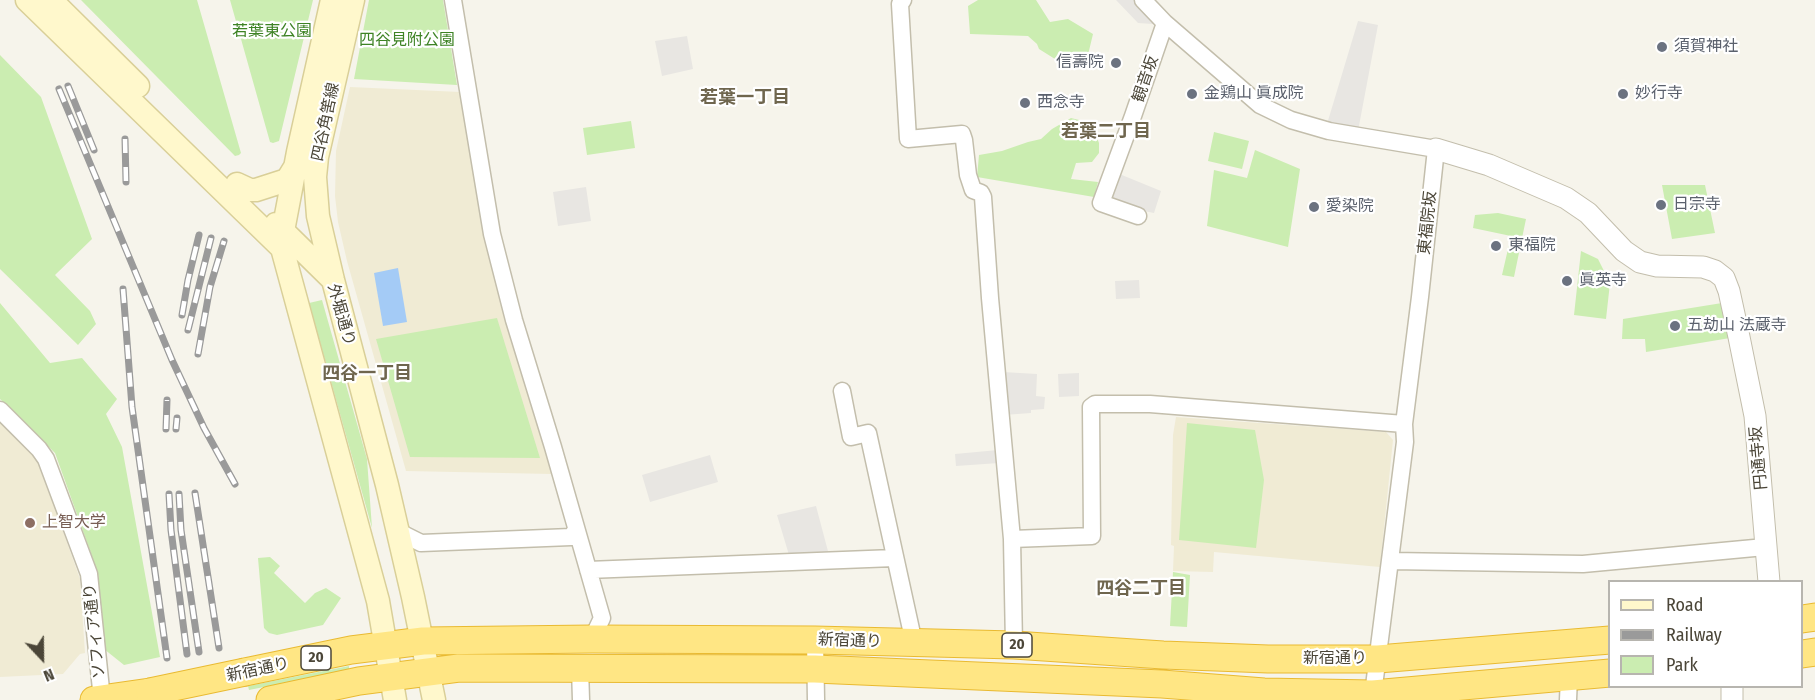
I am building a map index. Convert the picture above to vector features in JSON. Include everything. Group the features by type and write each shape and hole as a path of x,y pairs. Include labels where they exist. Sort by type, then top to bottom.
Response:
{"highway":[{"name":"新宿通り","path":"94,700 150,692 386,644 423,641 815,640 1014,645 1268,659 1378,658 1608,640"},
{"name":"新宿通り","path":"270,700 358,681 393,688 429,672 459,668 816,669 1162,692 1373,694 1568,689 1608,674"}],"main road":[{"name":"外堀通り","path":"27,0 243,209 280,225"},
{"name":"外堀通り","path":"51,0 333,280 387,485 423,641 434,700"},
{"name":"四谷角筈線","path":"280,225 332,0"},
{"name":"四谷角筈線","path":"333,280 318,216 315,177 317,157 353,0"},
{"path":"243,209 280,225 306,182 317,157"},
{"path":"237,184 250,190 256,190 287,180 295,167"},
{"name":"外堀通り","path":"280,225 375,589 393,688"}],"street":[{"path":"453,0 492,234 514,320 602,618 592,639"},
{"path":"903,0 900,4 908,139 962,134 968,176 973,190 981,193 983,197 1012,539 1014,645"},
{"path":"1143,0 1260,105 1291,120 1329,131 1436,149"},
{"name":"観音坂","path":"1138,216 1101,203 1166,22"},
{"name":"東福院坂","path":"1373,694 1406,436 1404,424 1436,149"},
{"name":"円通寺坂","path":"1436,149 1489,165 1566,198 1588,213 1624,251 1640,262 1657,266 1703,267 1715,271 1724,278 1740,337 1755,416 1769,580"},
{"path":"842,391 851,437 868,434 914,643"},
{"path":"1012,539 1092,536 1090,407 1095,404 1149,404 1404,424"},
{"name":"ソフィア通り","path":"0,410 46,459 89,574 102,700"},
{"path":"397,531 421,543 571,537 576,530"},
{"path":"1391,561 1583,564 1765,547"},
{"path":"588,570 894,558"},
{"path":"815,640 816,700"},
{"path":"580,668 581,700"}],"shaded area":[{"path":"1116,0 1136,0 1153,16 1153,24 1138,23"},
{"path":"1358,21 1378,25 1358,131 1327,124"},
{"path":"687,36 693,69 662,76 655,41"},
{"path":"350,87 460,92 483,223 502,309 552,474 406,471 338,222 335,196 336,151"},
{"path":"1117,173 1161,191 1154,213 1109,204"},
{"path":"586,187 591,221 558,226 553,192"},
{"path":"1139,280 1140,298 1116,299 1115,281"},
{"path":"1003,372 1037,374 1036,396 1045,397 1044,409 1031,410 1031,413 1004,415"},
{"path":"1079,373 1079,396 1059,397 1058,374"},
{"path":"1176,417 1386,432 1393,440 1380,567 1214,552 1213,572 1173,571 1174,546 1171,545 1173,435"},
{"name":"上智大学","path":"0,422 34,455 40,466 80,579 85,653 80,654 63,674 0,677"},
{"path":"998,450 999,463 956,466 955,454"},
{"path":"710,455 718,482 650,502 642,475"},
{"path":"816,506 829,555 789,555 777,515"}],"green space":[{"path":"81,0 197,0 241,153 235,156"},
{"name":"若葉東公園","path":"230,0 313,0 279,141 273,143 270,142"},
{"name":"四谷見附公園","path":"369,0 443,0 457,85 354,79"},
{"path":"978,0 1036,0 1050,22 1068,19 1093,34 1087,59 1080,63 1063,64 1039,49 1028,36 970,34 968,6"},
{"path":"0,55 41,97 92,239 55,275 90,311 96,324 78,345 0,269"},
{"path":"1071,118 1091,123 1099,143 1099,153 1092,162 1076,163 1071,179 1098,182 1094,197 977,177 979,155 1002,151 1041,139 1052,129"},
{"path":"631,121 635,148 587,155 583,128"},
{"path":"1214,132 1249,141 1242,169 1208,161"},
{"path":"1255,150 1300,169 1288,247 1207,226 1214,170 1247,178"},
{"path":"1662,185 1705,185 1715,233 1672,239"},
{"path":"1498,213 1526,219 1514,277 1502,275 1511,236 1473,228 1475,215"},
{"path":"1581,251 1598,259 1610,283 1606,319 1574,315"},
{"path":"322,300 367,459 372,528 309,303"},
{"path":"0,303 50,363 82,358 117,399 106,414 122,447 160,657 124,665 104,649 98,573 55,453 0,399"},
{"path":"1722,303 1730,338 1646,352 1645,339 1622,339 1623,319"},
{"path":"497,318 540,458 410,457 376,339"},
{"path":"1187,423 1255,430 1264,480 1256,548 1179,540"},
{"path":"270,557 280,566 274,573 305,603 315,593 326,588 341,598 323,625 277,635 269,633 264,628 258,558"},
{"path":"1173,572 1190,575 1187,627 1170,626"},
{"path":"349,666 349,670 249,690 248,686"}],"water":[{"path":"398,268 407,322 383,326 374,273"}],"railway":[{"path":"68,86 94,150"},
{"path":"59,89 172,360 204,428 235,484"},
{"path":"125,139 126,182"},
{"path":"182,315 199,235"},
{"path":"188,330 211,238"},
{"path":"198,354 210,287 224,241"},
{"path":"123,289 132,407 167,658"},
{"path":"166,429 167,400"},
{"path":"176,429 177,418"},
{"path":"195,493 219,648"},
{"path":"169,494 171,530 187,654"},
{"path":"179,494 181,530 199,652"}],"place":[{"name":"須賀神社","path":"1662,47"},
{"name":"信壽院","path":"1116,63"},
{"name":"金鶏山 眞成院","path":"1192,94"},
{"name":"妙行寺","path":"1623,94"},
{"name":"西念寺","path":"1025,103"},
{"name":"日宗寺","path":"1661,205"},
{"name":"愛染院","path":"1314,207"},
{"name":"東福院","path":"1496,246"},
{"name":"眞英寺","path":"1567,281"},
{"name":"五劫山 法蔵寺","path":"1675,326"},
{"name":"上智大学","path":"30,523"}],"district":[{"name":"若葉一丁目","path":"745,98"},
{"name":"若葉二丁目","path":"1106,132"},
{"name":"四谷一丁目","path":"367,374"},
{"name":"四谷二丁目","path":"1141,589"}]}
